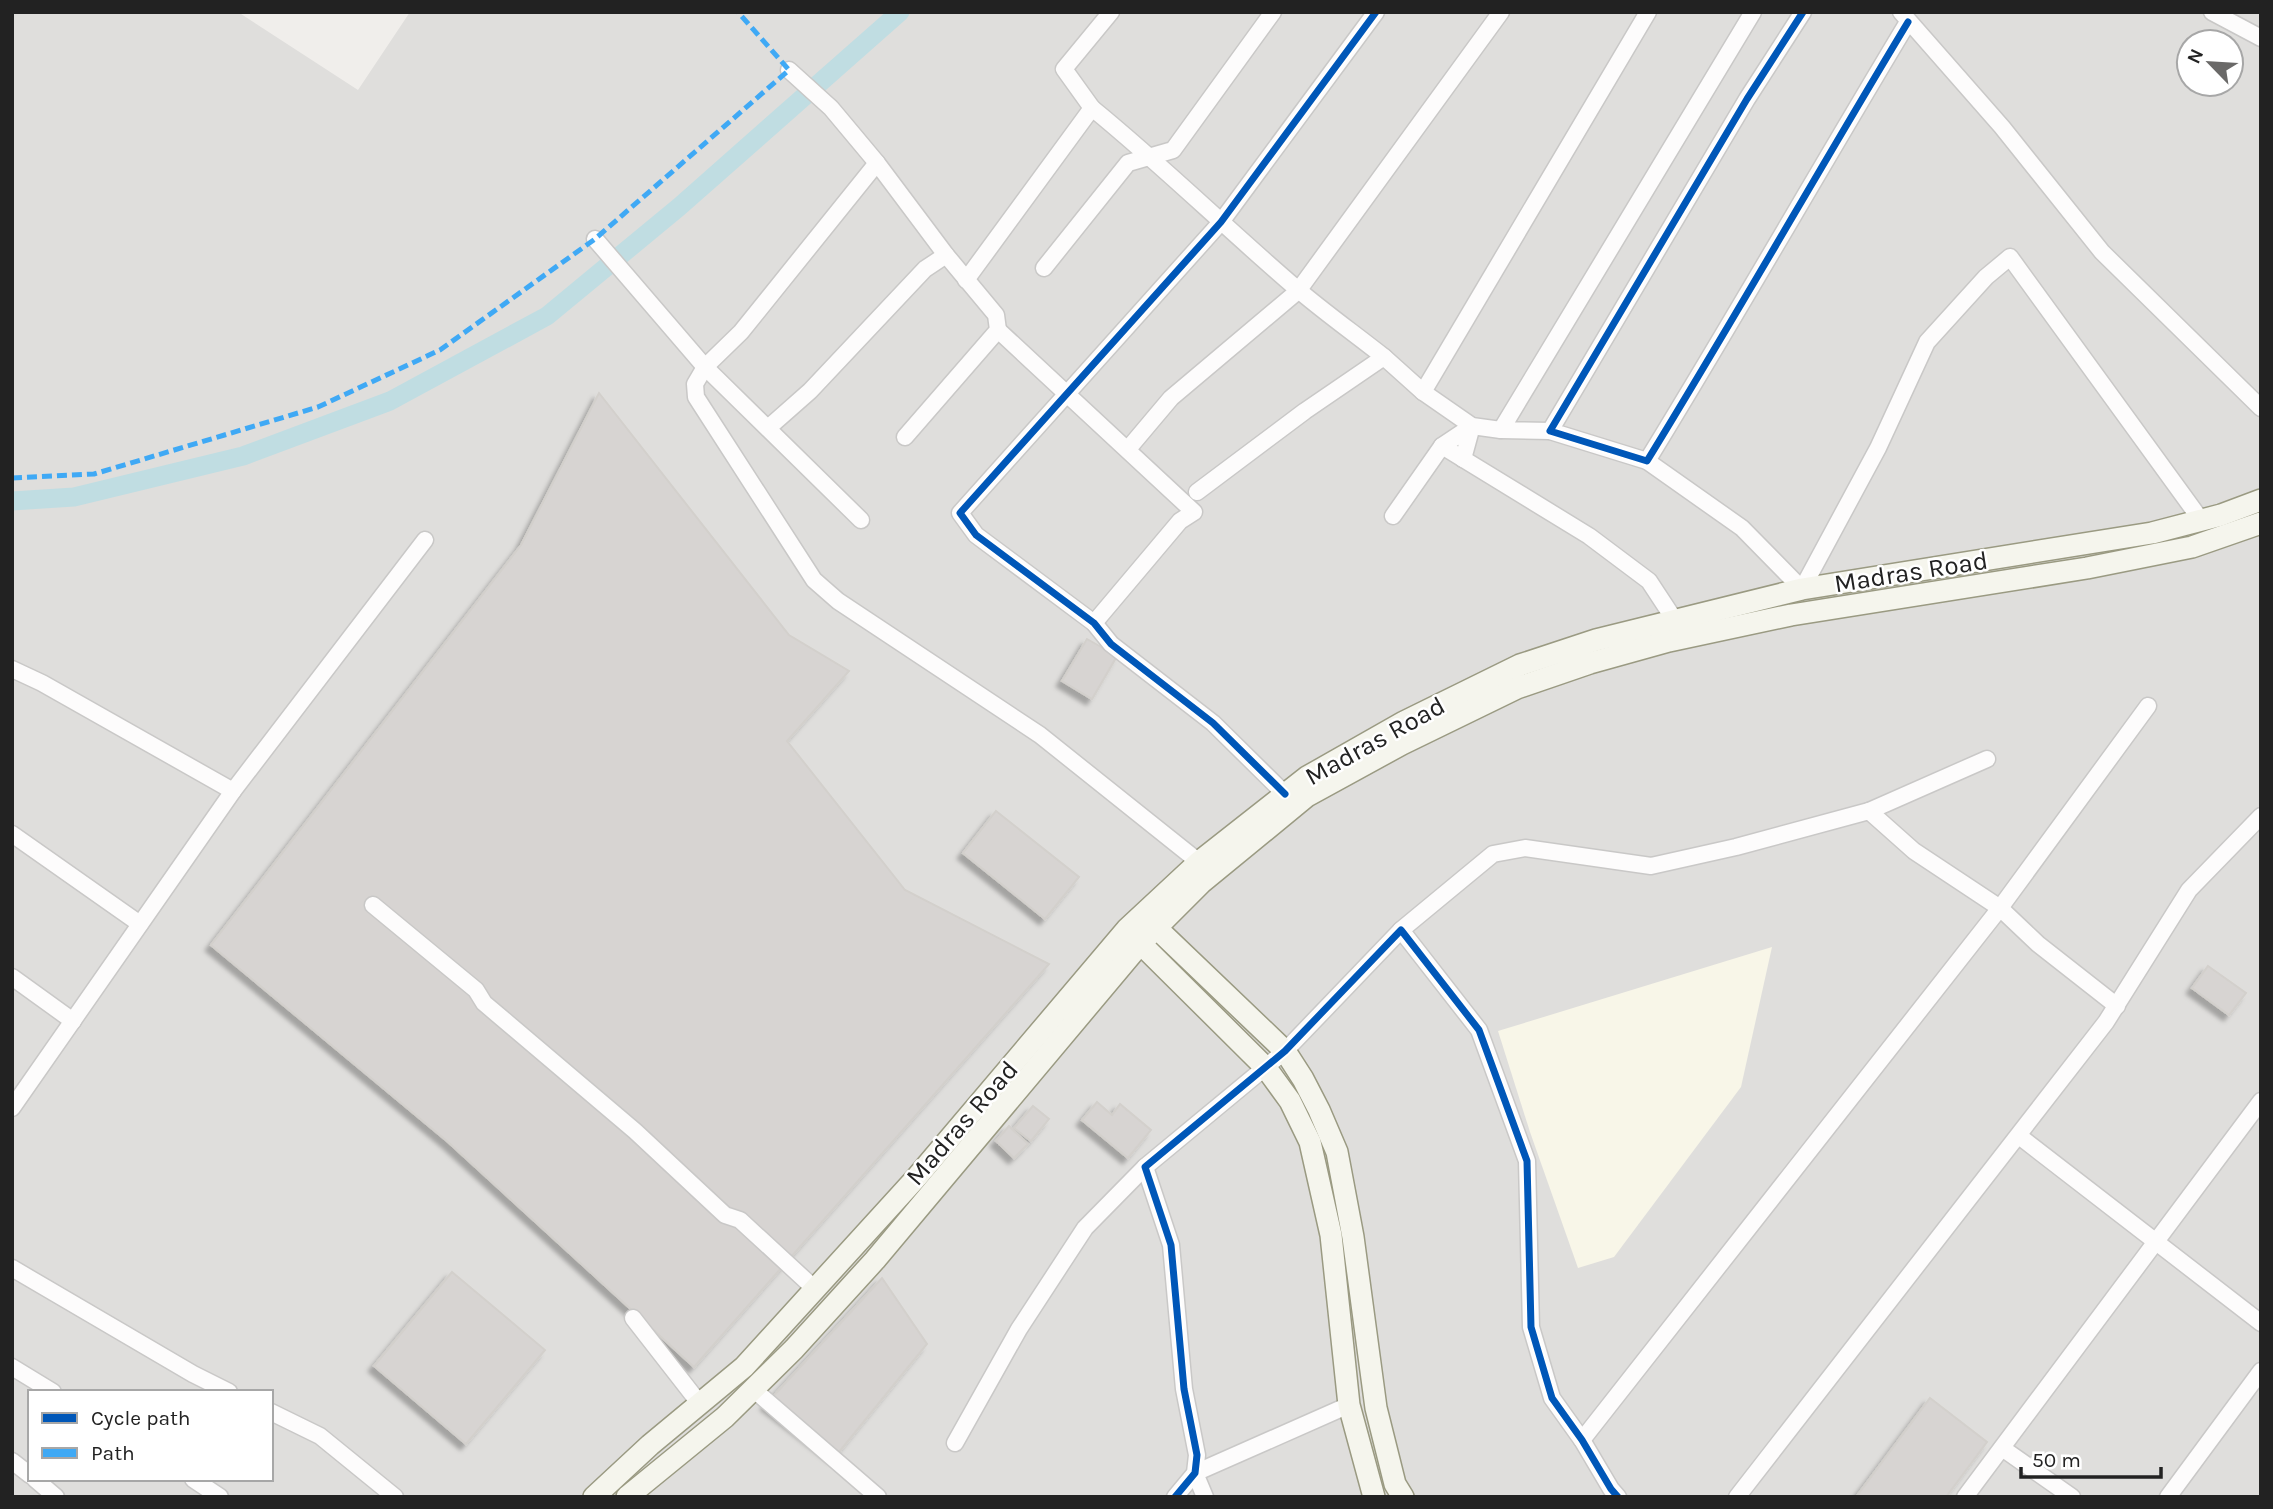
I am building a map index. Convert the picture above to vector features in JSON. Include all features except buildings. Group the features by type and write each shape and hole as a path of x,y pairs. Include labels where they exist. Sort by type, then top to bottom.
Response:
{"main road":[{"name":"Madras Road","path":"594,1497 650,1445 744,1367 1199,862 1307,777 1404,722 1520,665 1597,640 1801,589 2152,533 2261,500"},
{"path":"627,1497 725,1417 794,1349 875,1260 1141,929 1307,796 1402,744 1517,688 1590,663 1670,641 1791,615 2192,547 2261,523"},
{"path":"1141,929 1285,1051 1319,1110 1337,1152 1353,1237 1376,1408 1395,1484 1403,1497"},
{"path":"1141,929 1266,1068 1290,1101 1310,1142 1331,1235 1349,1405 1374,1497"}],"street":[{"path":"1111,12 1064,69 1092,108 1151,156 1298,291 1384,357 1423,392 1472,426 1550,431 1647,461 1742,528 1801,589 1878,448 1927,342 1986,277 2010,257 2201,520"},
{"path":"1044,268 1128,163 1173,150 1273,12"},
{"path":"1285,794 1213,723 1111,644 1094,623 976,534 960,513 1221,222 1376,12"},
{"path":"1128,449 1171,398 1298,291 1501,12"},
{"path":"1423,392 1648,12"},
{"path":"1502,430 1753,12"},
{"path":"1550,431 1740,110 1803,12"},
{"path":"2212,12 2261,38"},
{"path":"1647,461 1905,17 2003,127 2102,252 2261,408"},
{"path":"789,70 821,99 877,163 946,256 996,314 998,330 1194,512 1180,521 1094,623"},
{"path":"966,279 1092,108"},
{"path":"877,163 741,332 705,367 695,384 696,397 814,580 878,630 1040,735 1199,862"},
{"path":"595,239 705,367 861,520"},
{"path":"768,429 810,391 925,269 946,256"},
{"path":"905,438 998,330"},
{"path":"1197,492 1305,411 1384,357"},
{"path":"1393,516 1442,446 1472,426"},
{"path":"1464,459 1472,426"},
{"path":"1442,446 1589,536 1649,581 1674,619 1670,641"},
{"path":"12,1108 233,791 425,540"},
{"path":"12,669 42,683 233,791"},
{"path":"1583,1440 1718,1264 2000,908 2148,706"},
{"path":"955,1443 1019,1329 1085,1228 1145,1167 1285,1051 1401,930 1493,854 1525,848 1651,866 1736,847 1869,811 1987,759"},
{"path":"1869,811 1914,851 2000,908 2038,944 2117,1006"},
{"path":"1737,1497 2117,1006 2189,890 2261,816"},
{"path":"12,834 140,924"},
{"path":"373,905 476,990 484,1003 635,1131 725,1215 740,1220 815,1289"},
{"path":"1401,930 1479,1031 1527,1161 1531,1327 1552,1398 1583,1440 1618,1497"},
{"path":"12,977 73,1021"},
{"path":"1965,1497 2261,1101"},
{"path":"2019,1136 2261,1324"},
{"path":"1145,1167 1171,1245 1184,1389 1197,1455 1195,1473 1205,1497"},
{"path":"12,1268 225,1390"},
{"path":"633,1318 700,1404"},
{"path":"12,1367 50,1390"},
{"path":"2168,1497 2261,1371"},
{"path":"753,1389 878,1497"},
{"path":"1175,1497 1195,1473 1349,1405"},
{"path":"273,1413 320,1436 395,1497"},
{"path":"2002,1448 2072,1497"},
{"path":"12,1461 28,1473"},
{"path":"37,1481 56,1497"},
{"path":"196,1481 220,1497"}],"shaded area":[{"path":"12,12 238,12 358,90 410,12 2261,12 2261,1497 12,1497"},
{"path":"1772,947 1741,1087 1614,1257 1578,1268 1498,1031"}],"waterway":[{"path":"12,501 74,497 243,456 390,401 547,316 679,207 900,12"}],"marked path":[{"path":"12,478 94,474 318,407 440,350 595,239 789,70 738,12"}],"cycle path":[{"path":"1285,794 1213,723 1111,644 1094,623 976,535 960,513 1221,222 1376,12"},
{"path":"1803,12 1747,99 1550,431 1647,461 1908,22"},
{"path":"1175,1497 1195,1473 1197,1455 1184,1389 1171,1245 1145,1167 1285,1051 1401,930 1479,1030 1527,1161 1531,1327 1552,1398 1618,1497"}]}
